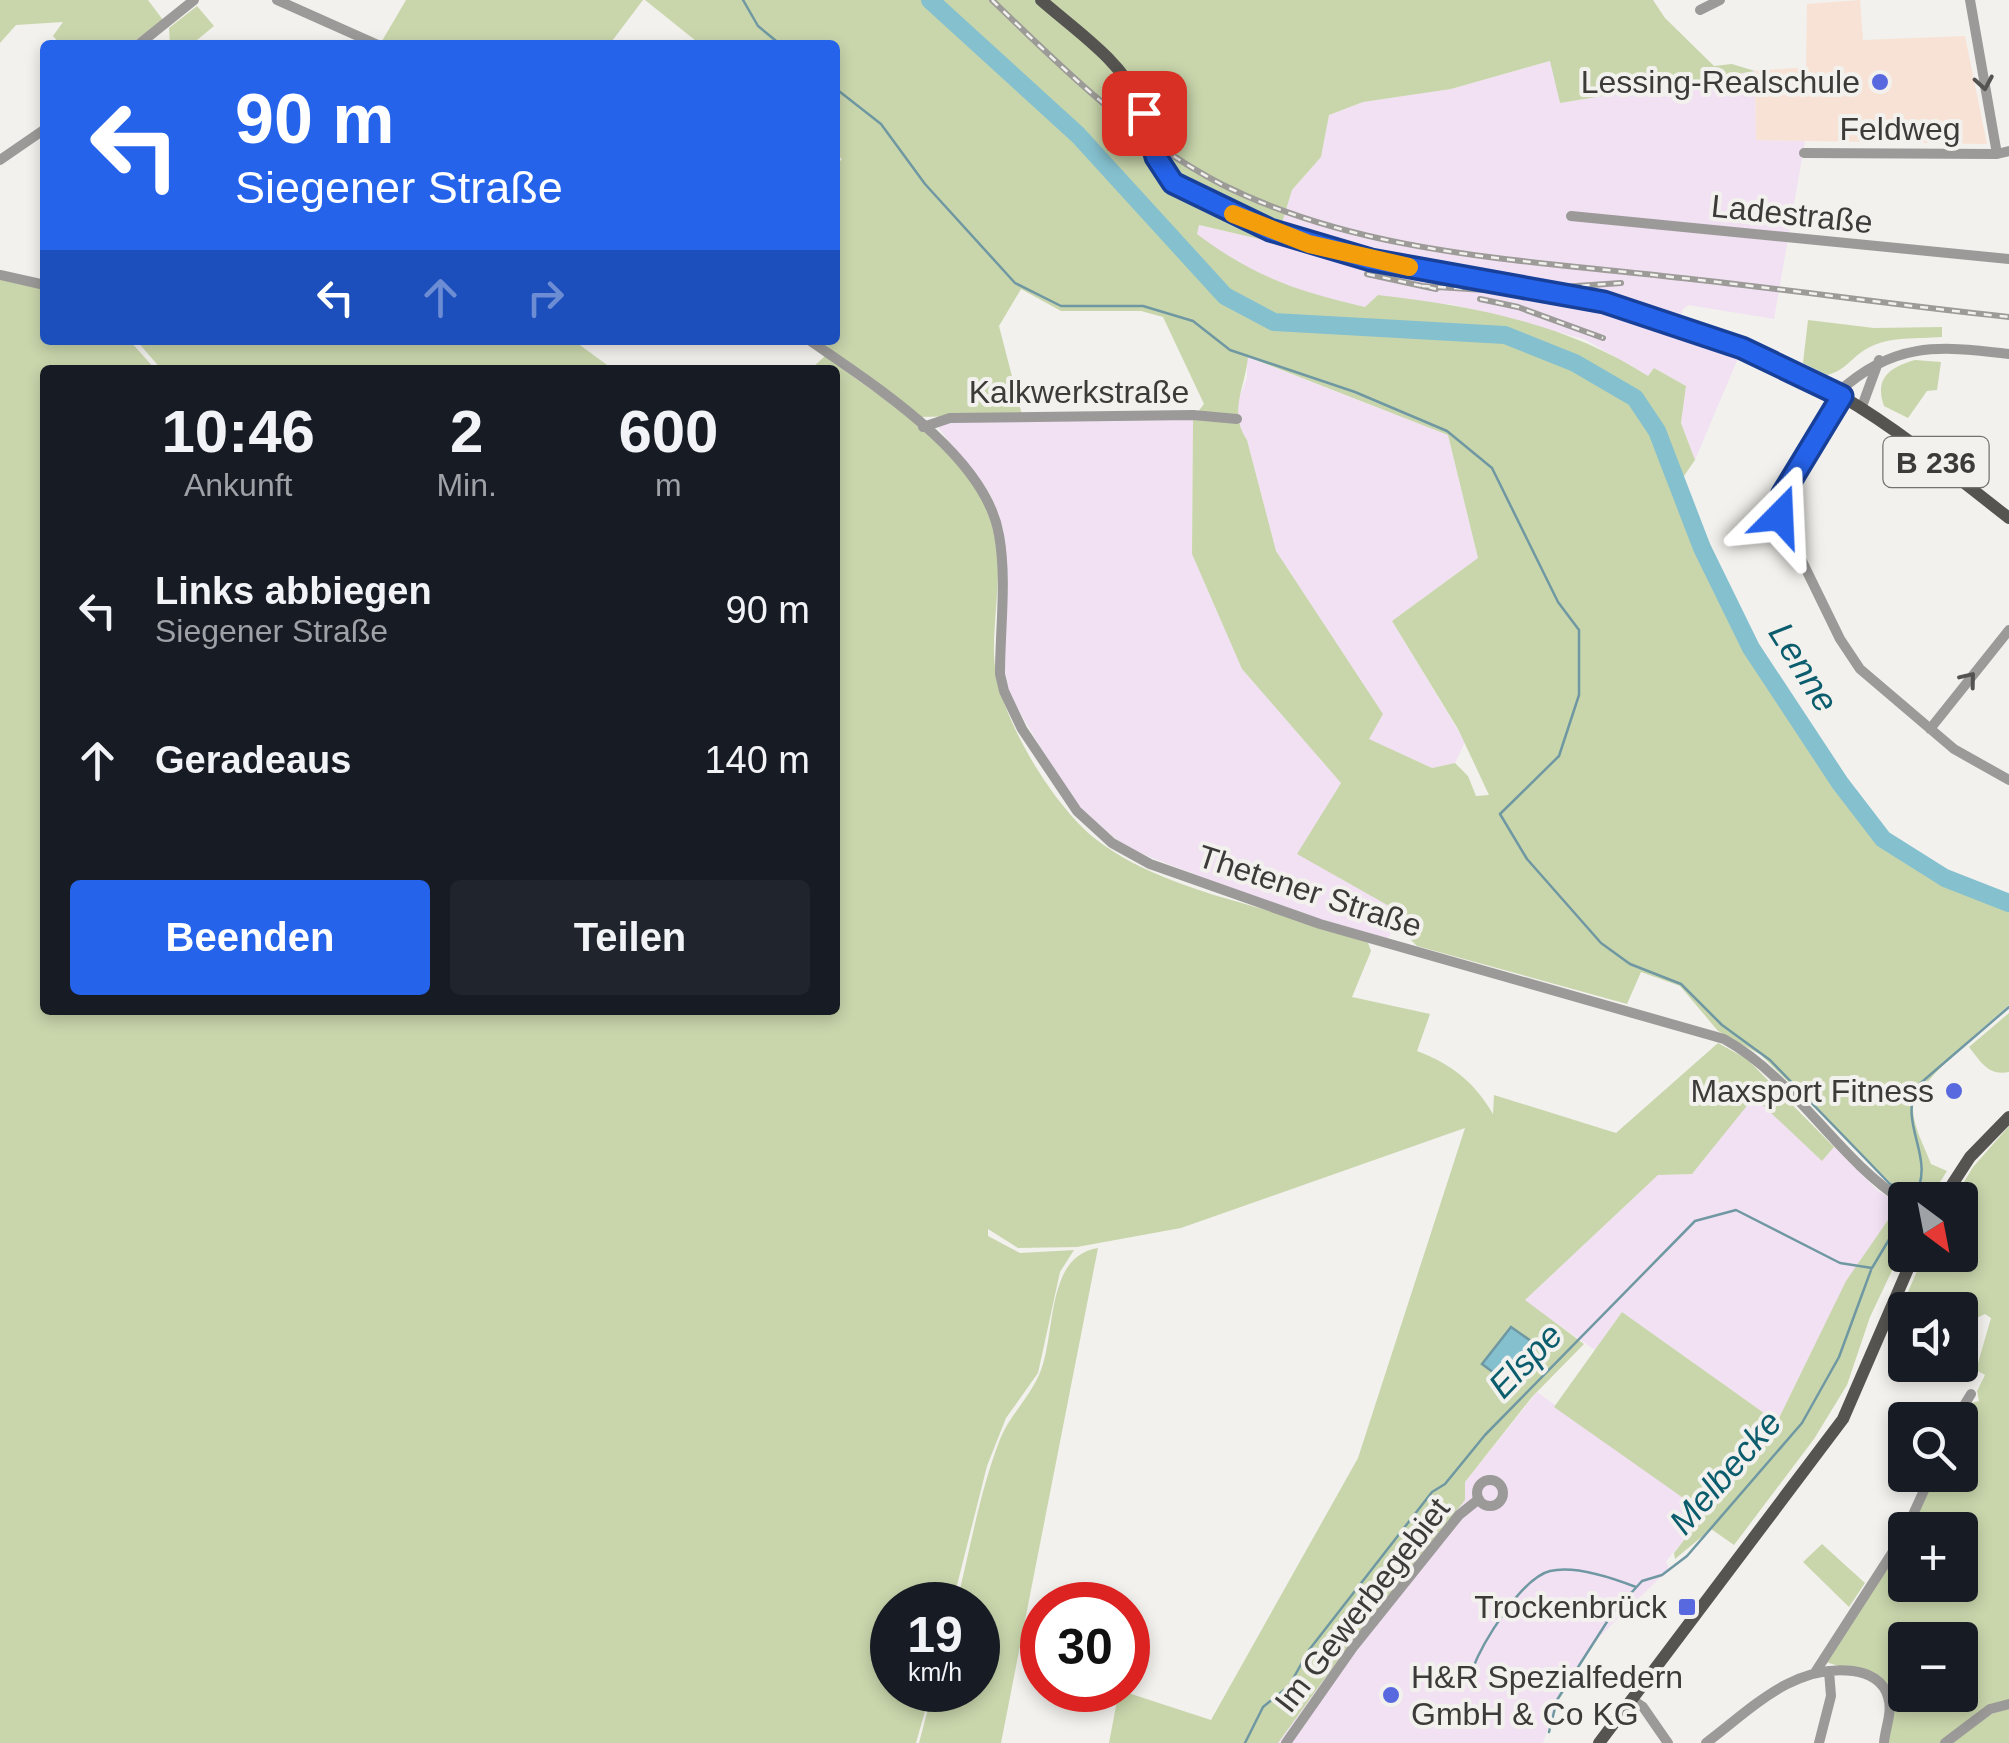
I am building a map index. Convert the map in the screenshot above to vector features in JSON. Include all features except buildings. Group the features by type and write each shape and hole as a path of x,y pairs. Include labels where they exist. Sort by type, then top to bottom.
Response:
{"main road":[{"name":"B 236","path":"1041,0 1124,77 1144,113 1160,165 1184,191 1270,230 1349,255 1538,287 1645,315 1742,348 1862,409 2009,518"},
{"path":"1954,1182 1970,1157 2009,1117"},
{"path":"1599,1743 1837,1429 1867,1370 1907,1272"}],"street":[{"path":"144,40 194,0"},
{"path":"277,0 367,40"},
{"path":"1700,10 1720,0"},
{"path":"1970,0 1996,154"},
{"path":"0,160 40,132"},
{"name":"Feldweg","path":"1804,153 2009,151"},
{"name":"Ladestraße","path":"1570,216 2009,259"},
{"path":"0,275 40,284"},
{"name":"Thetener Straße","path":"816,345 923,427 984,491 994,515 1001,558 1000,674 1011,708 1068,799 1112,843 1150,864 1320,924 1724,1039 1761,1064 1860,1166 1888,1189"},
{"path":"2009,354 1922,349 1879,360 1839,395 1782,495 1780,516 1850,655 1873,683 1930,729 2009,780"},
{"path":"1862,409 1879,360"},
{"name":"Kalkwerkstraße","path":"923,427 950,418 1193,416 1237,420"},
{"path":"1930,729 2009,630"},
{"path":"1966,1402 1971,1394"},
{"name":"Im Gewerbegebiet","path":"1286,1743 1354,1646 1459,1515 1479,1499"},
{"path":"1816,1670 1888,1560"},
{"path":"1706,1743 1789,1682 1816,1670 1864,1673 1882,1684 1890,1710 1884,1743"},
{"path":"1818,1743 1831,1696 1829,1671"},
{"path":"1631,1699 1643,1708 1668,1743"},
{"path":"1945,1743 1990,1710 2009,1704"}],"shaded area":[{"path":"1860,0 1863,40 1965,36 1987,144 1756,140 1755,71 1806,67 1807,4"},
{"path":"1551,61 1560,103 1755,71 1756,140 1805,141 1774,319 1688,305 1682,310 1680,331 1739,356 1695,460 1681,423 1686,386 1654,368 1648,376 1584,339 1450,304 1365,307 1287,289 1231,260 1197,234 1198,225 1276,243 1292,190 1321,157 1329,115 1363,102 1451,89"},
{"path":"1247,357 1448,435 1478,558 1392,621 1465,742 1455,763 1432,768 1368,739 1383,714 1276,551 1247,440 1237,425 1236,406 1247,378"},
{"path":"1193,418 1192,554 1242,669 1341,783 1298,854 1405,915 1387,939 1280,908 1125,847 1070,798 1010,695 1004,666 1004,534 999,514 989,492 937,426 944,422"},
{"path":"1754,1096 1822,1160 1834,1147 1888,1197 1888,1220 1846,1282 1780,1416 1764,1413 1622,1312 1595,1350 1524,1301 1658,1175 1692,1174"},
{"path":"1537,1392 1696,1507 1703,1518 1666,1561 1669,1569 1593,1643 1560,1692 1543,1743 1278,1743 1352,1641 1465,1500 1465,1482"}],"green space":[{"path":"0,0 148,0 163,20 136,40 57,40 53,36 63,22 16,25 0,43"},
{"path":"406,0 643,0 613,40 383,40"},
{"path":"645,0 1653,0 1665,18 1714,66 1732,64 1755,71 1560,103 1550,61 1451,89 1363,102 1329,115 1321,157 1292,190 1276,243 1199,225 1197,234 1257,272 1318,295 1365,307 1378,295 1484,311 1552,330 1648,376 1654,368 1686,386 1681,423 1695,460 1677,486 1677,502 1697,555 1877,833 1923,863 2009,898 2009,1005 1938,1071 1916,1100 1913,1111 1931,1164 1947,1171 1940,1182 1890,1182 1761,1055 1718,1031 1680,986 1641,972 1627,1004 1417,946 1409,938 1411,920 1405,915 1297,854 1341,783 1242,669 1192,554 1193,418 1204,404 1163,317 1141,311 1061,311 1021,289 999,326 1022,415 919,417 825,345 840,345 840,40 695,40","holes":["1248,357 1448,435 1478,558 1392,621 1458,729 1489,795 1476,796 1468,776 1455,763 1432,768 1369,739 1383,714 1276,551 1239,420"]},
{"path":"197,6 214,26 197,40 170,40 169,28"},
{"path":"0,277 40,287 40,345 134,345 152,365 40,365 40,1015 840,1015 840,367 935,440 972,481 986,504 993,521 998,558 994,654 1004,702 1043,778 1093,837 1122,857 1190,887 1368,943 1371,951 1352,997 1430,1014 1417,1051 1461,1076 1493,1114 1494,1095 1616,1133 1718,1043 1747,1059 1834,1147 1822,1161 1754,1097 1692,1174 1658,1175 1525,1300 1584,1344 1532,1397 1465,1482 1465,1500 1352,1641 1278,1743 1109,1743 1115,1712 1150,1712 1150,1700 1211,1720 1358,1458 1465,1128 1181,1228 1077,1247 1018,1248 988,1229 988,1236 1020,1253 1074,1250 1060,1272 1038,1373 1006,1418 987,1466 958,1582 870,1582 870,1712 925,1712 916,1743 0,1743"},
{"path":"1808,320 1874,328 1942,327 1942,337 1876,344 1827,375 1803,363"},
{"path":"140,345 580,345 607,365 158,365"},
{"path":"825,356 837,365 815,365"},
{"path":"1915,360 1941,362 1937,390 1927,391 1908,418 1884,406 1881,388 1892,370"},
{"path":"2009,1013 2009,1072 1996,1072 1986,1067 1969,1047"},
{"path":"2009,1126 2009,1743 1887,1743 1892,1712 1978,1712 1978,1622 1888,1622 1888,1693 1882,1680 1826,1662 1888,1567 1888,1602 1978,1602 1978,1512 1919,1512 1928,1492 1978,1492 1975,1402 1979,1401 1977,1391 1985,1375 1978,1371 1978,1363 1991,1318 1985,1314 1978,1317 1978,1292 1908,1292 1917,1272 1978,1272 1978,1182 1964,1182"},
{"path":"1888,1220 1888,1272 1891,1272 1870,1317 1847,1385 1814,1439 1734,1545 1711,1529 1675,1559 1674,1553 1780,1416 1846,1281"},
{"path":"1098,1248 1033,1582 1020,1582 1020,1646 1001,1743 919,1743 927,1712 1000,1712 1000,1582 962,1582 992,1462 1003,1432 1041,1370 1061,1280 1081,1254"},
{"path":"1622,1312 1764,1413 1696,1507 1554,1407"},
{"path":"1822,1544 1865,1583 1849,1607 1803,1562"}],"water":[{"path":"1511,1327 1538,1346 1502,1379 1482,1364"}],"waterway":[{"path":"743,0 758,26 775,40"},
{"name":"Lenne","path":"930,0 1078,135 1225,296 1274,322 1505,335 1575,363 1635,398 1657,431 1702,548 1751,648 1840,783 1883,839 1945,878 2009,903"},
{"path":"840,92 881,124 925,184 1015,283 1061,306 1143,306 1193,321 1230,350 1355,392 1447,431 1492,468 1558,602 1579,630 1579,695 1559,756 1500,814 1527,859 1601,943 1630,964 1681,984 1722,1025 1770,1060 1888,1182"},
{"name":"Elspe","path":"1920,1182 1912,1117 1916,1087 2009,1007"},
{"name":"Elspe","path":"1245,1743 1263,1707 1289,1686 1309,1650 1432,1492 1445,1484 1485,1435 1695,1221 1736,1210 1840,1263 1872,1268 1888,1241"},
{"name":"Melbecke","path":"1549,1732 1557,1700 1612,1614 1642,1581 1662,1575 1687,1556 1802,1423 1839,1357 1871,1270"},
{"path":"1472,1670 1504,1613 1539,1576 1550,1571 1582,1571 1636,1587"}],"railway":[{"path":"992,0 1072,76 1158,146 1221,184 1327,225 1382,239 1494,258 2009,317"},
{"path":"1367,274 1436,289"},
{"path":"1422,286 1501,291 1621,283"},
{"path":"1480,299 1518,307 1603,338"}],"slow traffic":[{"path":"1233,214 1309,244 1409,267"}],"place":[{"name":"Lessing-Realschule","path":"1880,82"},
{"name":"Maxsport Fitness","path":"1954,1091"},
{"name":"Trockenbrück","path":"1687,1607"},
{"name":"H&R Spezialfedern GmbH & Co KG","path":"1391,1695"}],"route":[{"path":"1144,113 1156,157 1173,183 1270,230 1371,260 1538,287 1604,302 1742,348 1842,396 1782,495 1778,505 1780,516"}]}
